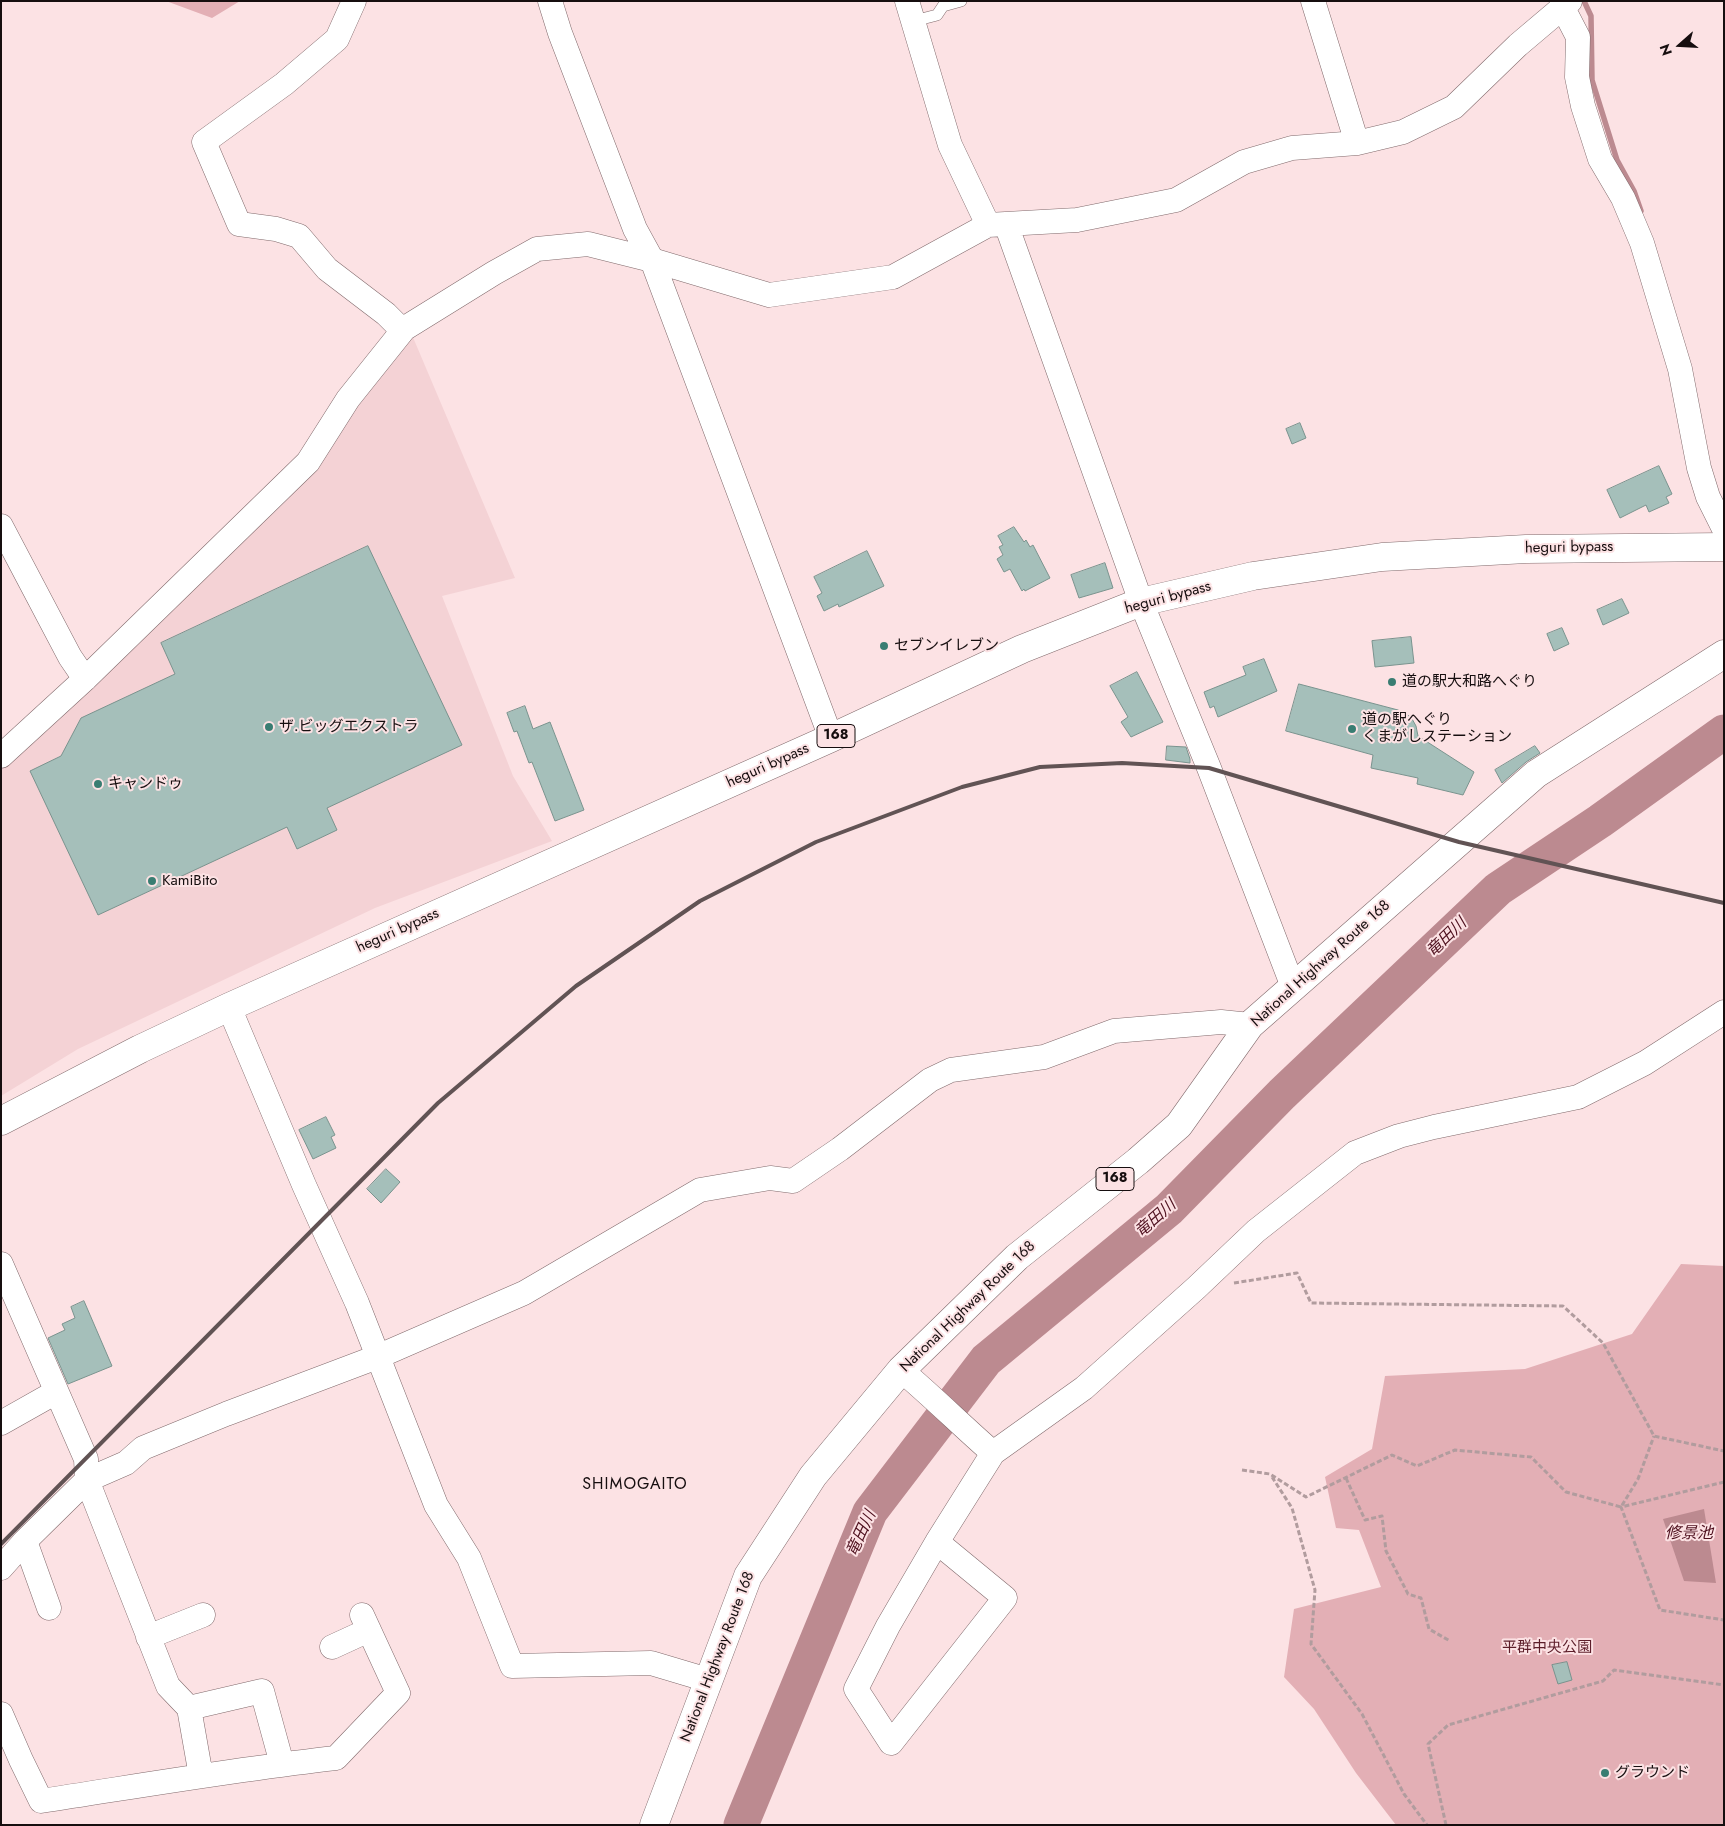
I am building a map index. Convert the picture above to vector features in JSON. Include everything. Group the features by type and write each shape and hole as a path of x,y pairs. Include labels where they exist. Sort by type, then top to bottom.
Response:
{"highway":[{"name":"heguri bypass","path":"1,1121 140,1048 229,1007 831,738 1022,649 1141,602 1252,576 1382,557 1526,549 1724,547"},
{"name":"National Highway Route 168","path":"654,1825 748,1576 813,1476 901,1370 1017,1257 1138,1161 1179,1125 1250,1025 1536,774 1724,654"}],"street":[{"path":"354,1 337,39 284,84 204,142 239,224 276,229 299,236 326,269 386,314 402,330 404,328"},
{"path":"550,1 560,33 635,229 652,260 831,738"},
{"path":"1313,1 1357,143"},
{"path":"1,756 85,679 308,462 348,399 404,328 537,249 588,244 652,260 769,295 893,277 997,224 1077,220 1176,200 1244,162 1292,148 1357,143 1403,132 1454,107 1518,45 1567,4 1578,37 1577,77 1583,106 1600,159 1623,198 1642,243 1680,369 1698,468 1708,497 1724,529"},
{"path":"911,11 950,145 997,224 1141,602 1226,810 1293,988"},
{"path":"1,526 70,657 85,679"},
{"path":"229,1007 356,1302 436,1505 468,1558 512,1666 651,1663 708,1680"},
{"path":"937,1542 1005,1598 891,1743 856,1689 888,1626 937,1542 993,1454 1084,1388 1196,1288 1256,1231 1355,1152 1425,1129 1578,1097 1645,1063 1724,1012"},
{"path":"1,1568 87,1480 126,1463 143,1448 226,1414 377,1357 524,1293 700,1190 770,1178 793,1181 840,1149 930,1080 951,1070 1044,1057 1114,1031 1220,1022 1250,1025"},
{"path":"1,1264 86,1459 87,1480 168,1686 189,1708 201,1776"},
{"path":"901,1370 930,1394 993,1454"},
{"path":"1,1423 56,1392"},
{"path":"25,1542 49,1608"},
{"path":"148,1637 204,1615"},
{"path":"1,1714 41,1801 282,1764 336,1758 398,1693 366,1622 332,1647"},
{"path":"189,1708 262,1691 282,1764"}],"lane":[{"path":"911,11 937,14 943,6 961,1"}],"path":[{"path":"1233,1283 1297,1273 1311,1303 1563,1306 1604,1343 1654,1436 1638,1479 1621,1507"},
{"path":"1654,1436 1724,1451"},
{"path":"1242,1470 1270,1474 1306,1496 1392,1455 1417,1466 1455,1450 1531,1457 1566,1492 1621,1507 1724,1482"},
{"path":"1270,1474 1292,1508 1315,1590 1311,1644 1362,1714 1404,1794 1426,1825"},
{"path":"1346,1478 1365,1520 1382,1516 1386,1551 1408,1594 1421,1598 1429,1629 1450,1641"},
{"path":"1621,1507 1660,1610 1724,1620"},
{"path":"1446,1825 1428,1744 1448,1725 1603,1681 1614,1670 1724,1685"}],"shaded area":[{"name":"ザ.ビッグエクストラ","path":"412,335 515,578 442,596 513,776 552,841 375,908 78,1049 1,1096 1,767 284,503"}],"green space":[{"path":"166,1 240,1 212,18"},
{"name":"平群中央公園","path":"1681,1264 1724,1266 1724,1825 1396,1825 1356,1773 1314,1709 1284,1677 1294,1609 1381,1587 1359,1530 1336,1528 1325,1477 1372,1449 1385,1376 1525,1369 1632,1334"}],"water":[{"name":"修景池","path":"1704,1509 1716,1583 1684,1581 1663,1519"}],"building":[{"path":"1300,423 1306,438 1292,444 1286,429"},
{"path":"1659,466 1672,494 1666,497 1669,503 1649,512 1646,505 1620,518 1607,490"},
{"path":"1014,527 1024,542 1026,540 1030,547 1033,545 1050,578 1025,591 1024,589 1022,591 1010,569 1004,572 997,559 1003,555 999,547 1003,545 998,536"},
{"path":"368,546 462,745 327,808 337,830 297,849 287,827 98,915 30,771 61,756 81,718 175,674 161,643"},
{"path":"867,551 884,586 839,607 838,604 824,611 817,596 822,593 814,577"},
{"path":"1105,563 1113,588 1079,598 1071,575"},
{"path":"1622,599 1629,613 1603,625 1597,610"},
{"path":"1562,628 1569,644 1554,651 1547,634"},
{"path":"1411,637 1414,663 1375,667 1372,641"},
{"path":"1264,659 1277,691 1218,717 1214,706 1210,708 1204,692 1246,675 1243,667"},
{"path":"1137,672 1163,722 1131,737 1121,722 1128,717 1110,686"},
{"name":"道の駅へぐり くまがしステーション","path":"1299,684 1398,710 1411,717 1416,726 1418,736 1474,772 1463,795 1417,784 1418,778 1371,768 1373,755 1286,731"},
{"path":"525,706 533,729 550,722 584,810 555,821 532,762 529,763 517,731 514,732 507,713"},
{"path":"1167,746 1186,747 1190,763 1166,760"},
{"path":"1535,746 1540,753 1526,762 1502,783 1495,770"},
{"path":"326,1117 335,1135 331,1137 336,1148 313,1159 299,1130"},
{"path":"386,1169 400,1182 381,1203 367,1189"},
{"path":"84,1301 112,1366 68,1384 48,1338 65,1330 62,1324 75,1318 71,1307"},
{"path":"1567,1662 1572,1680 1558,1684 1552,1665"}],"waterway":[{"path":"1584,1 1591,16 1592,80 1617,160 1634,191 1641,211"},
{"name":"竜田川","path":"741,1825 870,1512 986,1360 1169,1209 1282,1094 1498,889 1600,821 1724,732"}],"railway":[{"path":"1,1544 438,1103 576,986 700,901 816,842 962,787 1040,767 1122,763 1209,768 1459,842 1724,903"}],"place":[{"name":"セブンイレブン","path":"884,646"},
{"name":"道の駅大和路へぐり","path":"1392,682"},
{"name":"ザ.ビッグエクストラ","path":"269,727"},
{"name":"道の駅へぐり くまがしステーション","path":"1352,729"},
{"name":"キャンドゥ","path":"98,784"},
{"name":"KamiBito","path":"152,881"},
{"name":"グラウンド","path":"1605,1773"}],"district":[{"name":"SHIMOGAITO","path":"635,1485"}]}
